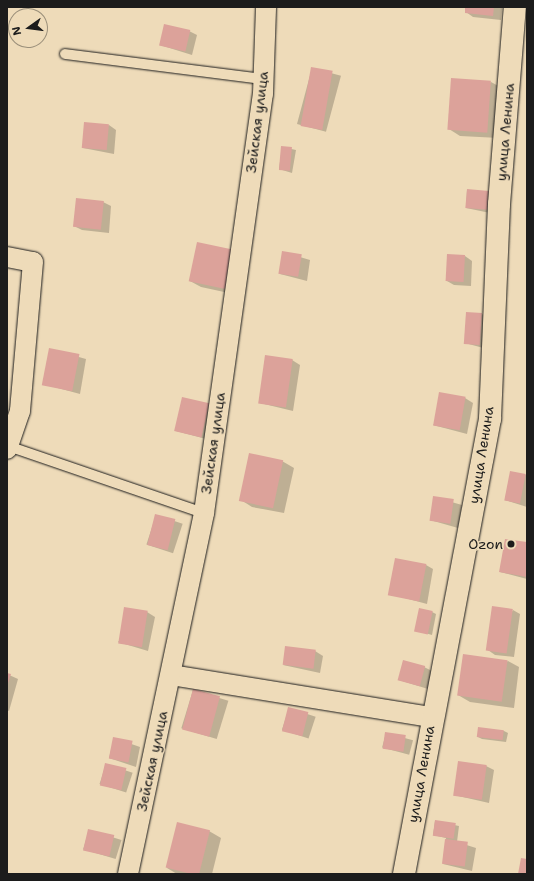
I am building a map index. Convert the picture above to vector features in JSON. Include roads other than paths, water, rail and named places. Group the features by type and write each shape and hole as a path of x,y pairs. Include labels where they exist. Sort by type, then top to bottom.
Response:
{"street":[{"name":"Зейская улица","path":"128,874 204,513 263,79 266,7"},
{"name":"улица Ленина","path":"404,874 431,717 490,418 499,204 515,7"},
{"path":"7,257 33,262 20,411 8,448"},
{"path":"171,675 431,717"}],"lane":[{"path":"65,54 263,79"},
{"path":"8,448 204,513"}],"place":[{"name":"Ozon","path":"511,544"}]}
